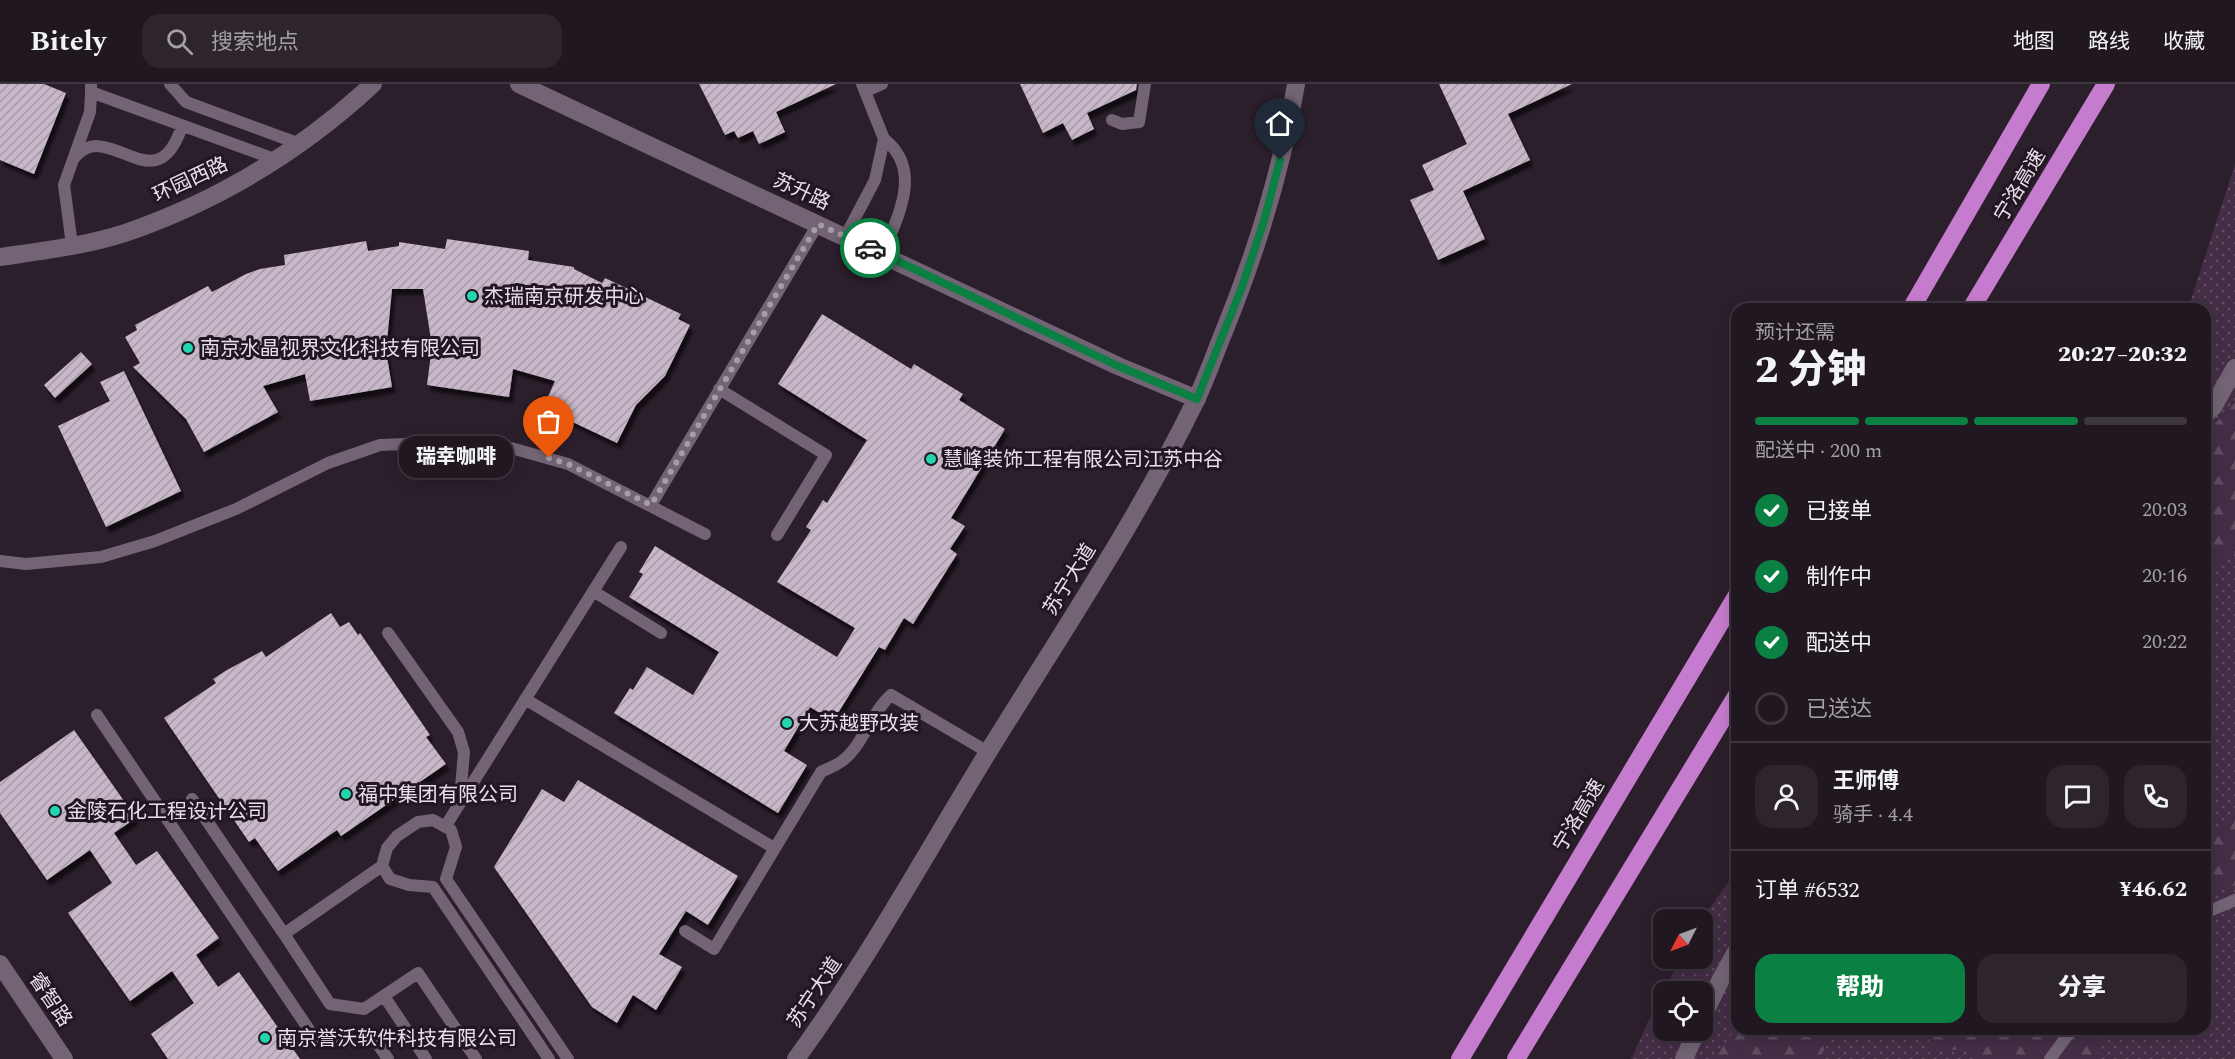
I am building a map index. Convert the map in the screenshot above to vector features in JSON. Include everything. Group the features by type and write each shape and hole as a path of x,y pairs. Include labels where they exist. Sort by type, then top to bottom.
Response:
{"highway":[{"name":"宁洛高速","path":"1914,303 2041,84"},
{"name":"宁洛高速","path":"1975,303 2106,85"},
{"name":"宁洛高速","path":"1460,1059 1731,605"},
{"path":"1516,1059 1731,705"}],"street":[{"name":"环园西路","path":"0,257 72,245 123,233 211,198 300,144 338,116 373,84"},
{"name":"苏升路","path":"519,84 1118,366 1197,399"},
{"name":"苏宁大道","path":"796,1059 824,1021 1128,525 1197,399 1242,287 1264,221 1290,119 1296,84"},
{"path":"2211,409 2235,368"},
{"path":"1713,995 1731,960"},
{"name":"睿智路","path":"0,964 64,1059"},
{"path":"1684,1059 1692,1041"}],"lane":[{"path":"170,84 186,102 300,144"},
{"path":"882,84 864,88 884,139 892,145 903,166 906,188 900,211 883,254"},
{"path":"1112,120 1122,124 1139,122 1145,84"},
{"path":"72,245 64,185 90,112 91,88 182,126 277,160"},
{"path":"74,158 84,149 97,146 139,160 158,159 173,148 182,126"},
{"path":"845,237 875,180 884,139"},
{"path":"651,505 818,224"},
{"path":"719,389 826,455 777,535"},
{"path":"0,561 26,564 101,557 156,541 236,509 328,463 380,445 454,442 511,448 568,464 705,534"},
{"path":"445,827 621,547"},
{"path":"593,591 661,633"},
{"path":"387,633 458,732 464,752 460,803"},
{"path":"685,931 714,949 821,772 843,761 853,750 880,706 891,695 988,752"},
{"path":"525,699 774,848"},
{"path":"97,714 316,1040 375,1040 388,1059"},
{"path":"192,799 330,1004 364,1009 418,973 476,1059"},
{"path":"284,934 382,866 387,848 397,837 418,822 433,820 451,830 456,847 446,879 568,1059"},
{"path":"382,866 390,879 409,885 433,887 549,1059"},
{"path":"2211,910 2235,900"},
{"path":"384,996 426,1059"},
{"path":"2050,1059 2068,1035"}],"green space":[{"path":"2235,164 2235,1059 1631,1059 1653,1012 1653,1041 1713,1041 1713,981 1669,981 1676,969 1713,969 1713,909 1709,909 1731,878 1731,1035 2211,1035 2211,303 2190,303"},
{"path":"2235,403 2235,552 2217,567 2211,569 2211,428"},
{"path":"2235,811 2235,885 2219,891 2211,890 2211,850 2216,837"},
{"path":"1731,1035 1834,1035 1818,1059 1714,1059"},
{"path":"1931,1035 2099,1035 2097,1059 1981,1059 1968,1048 1937,1052 1929,1043"}],"building":[{"path":"0,84 44,84 66,93 34,174 0,160"},
{"path":"699,84 836,84 776,112 785,132 759,144 753,131 738,138 734,131 725,135"},
{"path":"1020,84 1137,84 1136,90 1087,113 1094,129 1072,140 1063,123 1043,133"},
{"path":"1439,84 1572,84 1508,114 1530,160 1463,191 1485,239 1438,260 1410,200 1434,190 1422,165 1467,144"},
{"path":"447,239 529,251 528,260 574,267 602,283 605,278 681,314 678,319 690,325 665,376 636,405 617,443 543,408 555,381 513,369 509,397 427,385 432,346 423,289 392,289 386,351 392,387 310,401 305,374 263,386 278,412 204,452 186,419 133,367 140,363 125,337 137,330 135,325 208,286 212,292 246,274 285,265 284,255 366,241 368,251 399,246 399,242 445,249"},
{"path":"822,314 911,369 914,364 963,394 959,400 1005,429 951,518 965,526 950,549 957,554 913,624 904,618 885,650 879,647 833,721 810,707 784,751 807,765 778,813 614,713 630,688 633,690 647,667 693,695 719,652 629,597 643,574 639,572 655,546 837,657 855,628 777,582 811,530 806,527 823,500 827,503 867,440 778,384"},
{"path":"81,352 92,364 55,398 44,385"},
{"path":"124,371 181,491 106,527 58,426 110,401 100,382"},
{"path":"331,613 340,627 349,622 358,635 360,633 430,735 426,737 446,764 341,836 337,830 278,871 255,838 249,842 164,718 216,683 213,679 227,670 262,651 266,657"},
{"path":"74,730 136,818 114,833 136,865 157,851 219,938 196,955 218,987 239,972 300,1059 168,1059 151,1034 194,1003 172,971 130,1001 68,913 112,883 90,850 47,880 0,813 0,782"},
{"path":"578,780 738,876 708,925 686,911 659,954 682,967 656,1010 633,995 617,1023 592,1007 494,867 542,789 564,802"}],"way so far":[{"path":"549,458 568,464 651,505 818,224 870,248"}],"place":[{"name":"杰瑞南京研发中心","path":"472,296"},
{"name":"南京水晶视界文化科技有限公司","path":"188,348"},
{"name":"瑞幸咖啡","path":"549,458"},
{"name":"慧峰装饰工程有限公司江苏中谷","path":"931,459"},
{"name":"大苏越野改装","path":"787,723"},
{"name":"福中集团有限公司","path":"346,794"},
{"name":"金陵石化工程设计公司","path":"55,811"},
{"name":"南京誉沃软件科技有限公司","path":"265,1038"}],"route":[{"path":"870,248 1118,366 1197,399 1242,287 1264,221 1280,160"}]}
